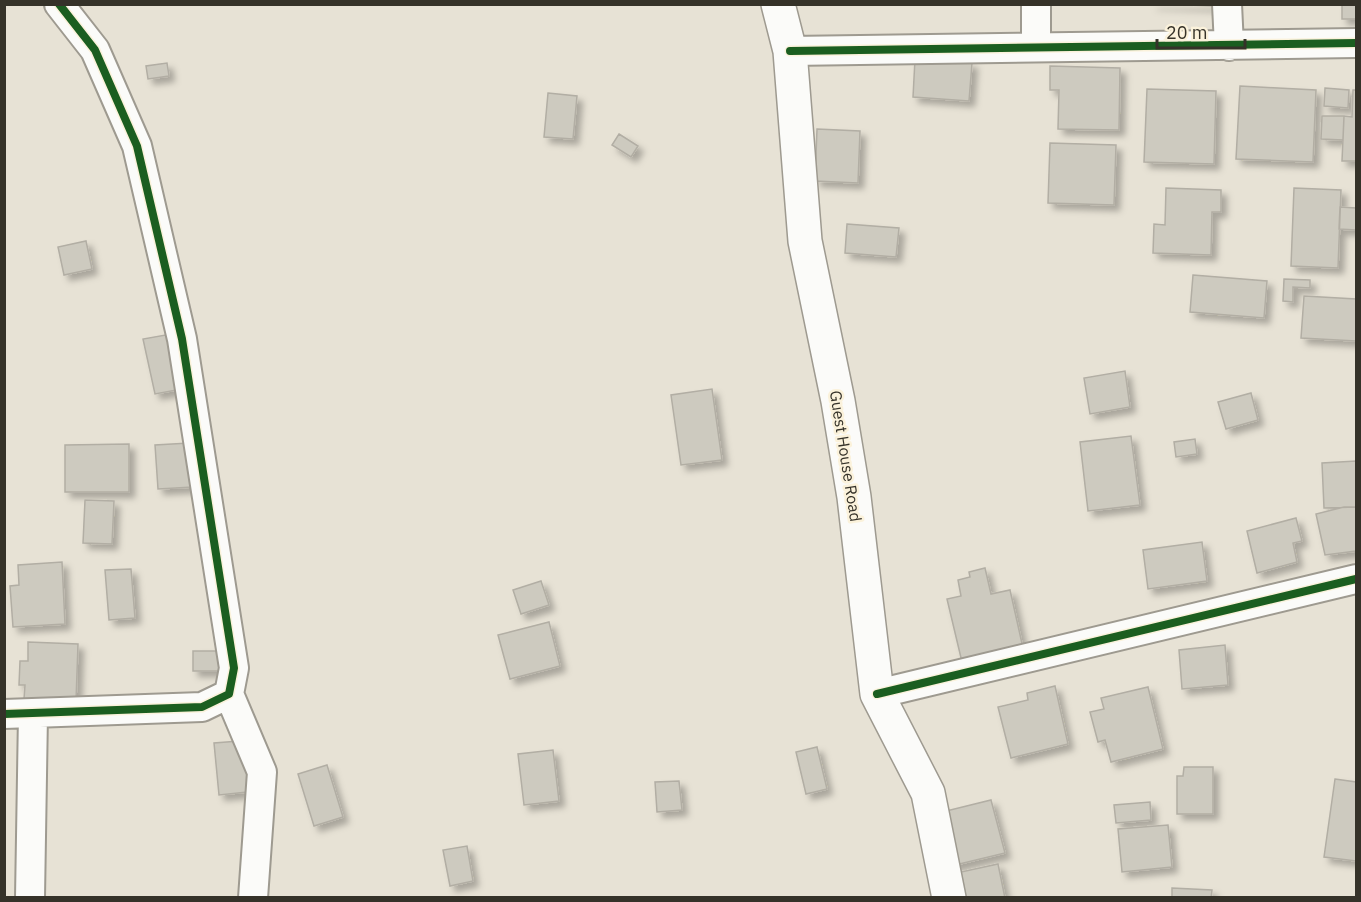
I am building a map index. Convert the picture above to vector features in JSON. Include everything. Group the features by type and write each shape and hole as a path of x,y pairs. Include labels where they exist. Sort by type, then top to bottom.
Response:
{"main road":[{"name":"Guest House Road","path":"778,4 790,51 805,242 838,401 854,497 877,693 928,793 949,897"}],"street":[{"path":"59,4 95,50 137,146 185,360 234,668 229,694 262,772 253,897"},
{"path":"1036,4 1036,46"},
{"path":"1227,4 1229,46"},
{"path":"790,51 1356,43"},
{"path":"877,693 1356,579"},
{"path":"4,714 202,707 229,694"},
{"path":"30,897 33,714"}],"building":[{"path":"1151,4 1216,4 1216,6"},
{"path":"1342,4 1356,4 1356,19 1342,19"},
{"path":"915,59 972,63 969,101 913,97"},
{"path":"167,63 169,76 148,79 146,66"},
{"path":"1050,66 1120,68 1119,130 1058,129 1059,90 1050,90"},
{"path":"1240,86 1316,90 1313,162 1236,159"},
{"path":"1325,88 1349,90 1348,108 1324,106"},
{"path":"1147,89 1216,91 1214,164 1144,162"},
{"path":"1353,90 1356,90 1356,161 1342,161 1344,116 1352,117"},
{"path":"548,93 577,96 573,139 544,137"},
{"path":"1322,116 1344,116 1343,140 1321,139"},
{"path":"817,129 860,131 858,183 815,181"},
{"path":"619,134 638,146 631,157 612,145"},
{"path":"1050,143 1116,145 1114,205 1048,203"},
{"path":"1166,188 1221,190 1221,212 1212,212 1211,255 1153,253 1154,224 1165,225"},
{"path":"1294,188 1341,190 1338,268 1291,266"},
{"path":"1340,207 1356,208 1356,230 1339,229"},
{"path":"847,224 899,228 896,257 845,253"},
{"path":"86,241 92,269 64,275 58,247"},
{"path":"1193,275 1267,281 1264,318 1190,312"},
{"path":"1284,279 1310,280 1310,288 1293,287 1293,302 1283,301"},
{"path":"1304,296 1356,299 1356,341 1301,338"},
{"path":"171,334 182,389 155,394 143,339"},
{"path":"1125,371 1130,407 1090,414 1084,378"},
{"path":"712,389 722,460 681,465 671,395"},
{"path":"1251,393 1258,420 1226,429 1218,402"},
{"path":"1131,436 1140,505 1088,511 1080,442"},
{"path":"1195,439 1197,454 1176,457 1174,442"},
{"path":"189,443 193,487 158,489 155,445"},
{"path":"129,444 129,492 65,492 65,445"},
{"path":"1356,461 1356,507 1324,508 1322,463"},
{"path":"85,500 114,501 112,544 83,543"},
{"path":"1344,507 1356,507 1356,551 1325,555 1316,514"},
{"path":"1296,518 1302,541 1293,543 1297,562 1257,573 1247,531"},
{"path":"1202,542 1207,581 1148,589 1143,550"},
{"path":"62,562 65,624 13,627 10,586 19,585 18,565"},
{"path":"985,568 991,594 1010,590 1023,648 962,662 947,599 961,596 958,580 970,577 969,572"},
{"path":"131,569 135,618 109,620 105,570"},
{"path":"541,581 549,605 521,614 513,590"},
{"path":"549,622 560,666 510,679 498,635"},
{"path":"28,642 78,644 76,701 24,699 25,685 19,685 20,661 28,661"},
{"path":"1225,645 1228,685 1182,689 1179,650"},
{"path":"193,651 225,651 225,671 193,671"},
{"path":"1055,686 1068,744 1011,758 998,707 1028,700 1027,693"},
{"path":"1148,687 1163,749 1111,762 1105,740 1098,742 1090,712 1104,709 1101,698"},
{"path":"252,740 257,791 219,795 214,743"},
{"path":"817,747 827,789 806,794 796,752"},
{"path":"553,750 559,801 524,805 518,754"},
{"path":"327,765 343,817 314,826 298,774"},
{"path":"1184,767 1213,767 1213,814 1177,814 1177,776 1183,776"},
{"path":"1335,779 1356,782 1356,861 1324,857"},
{"path":"679,781 682,810 657,812 655,782"},
{"path":"991,800 1005,853 951,866 938,813"},
{"path":"1150,802 1151,820 1116,823 1114,805"},
{"path":"1168,825 1172,867 1122,872 1118,829"},
{"path":"467,846 473,881 450,886 443,850"},
{"path":"998,864 1005,898 966,898 961,872"},
{"path":"1172,888 1212,890 1211,898 1172,898"}],"cycle path":[{"path":"4,714 202,707 229,694 234,668 182,339 137,146 95,50 59,4"},
{"path":"790,51 1356,43"},
{"path":"877,694 1356,579"}]}
